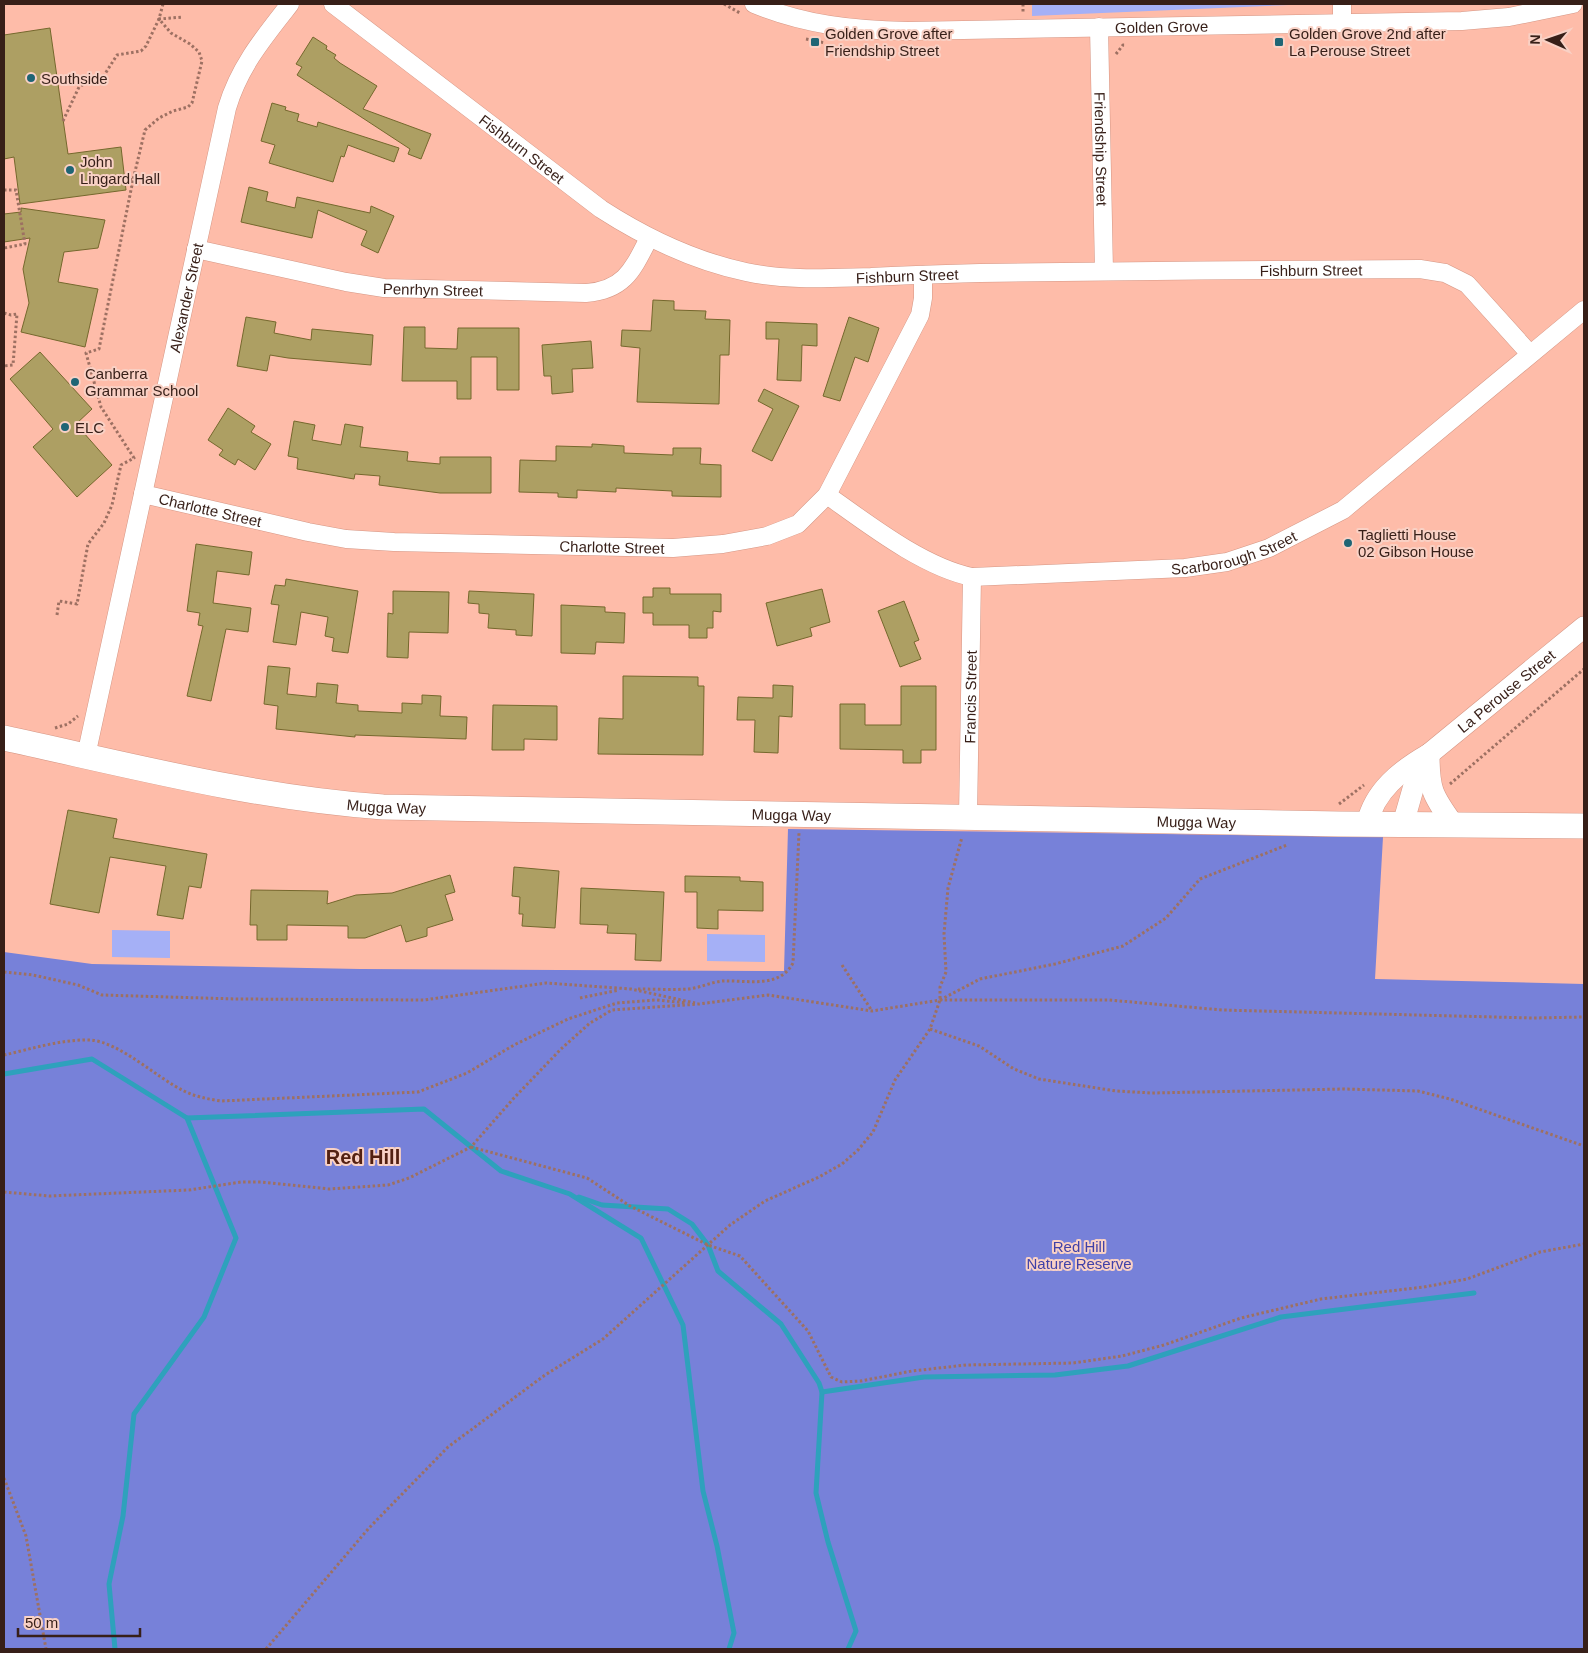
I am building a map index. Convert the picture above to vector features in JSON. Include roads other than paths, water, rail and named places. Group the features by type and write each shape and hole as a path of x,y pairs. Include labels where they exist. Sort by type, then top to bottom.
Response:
{"main road":[{"name":"Mugga Way","path":"4,738 262,793 336,804 442,810 1584,826"}],"street":[{"name":"Alexander Street","path":"86,756 232,92 247,61 290,4"},
{"name":"Fishburn Street","path":"333,4 601,209 648,238 721,266 778,277 806,279 923,274 1104,271 1410,269 1436,271 1451,275 1467,284 1530,354"},
{"name":"Golden Grove","path":"754,4 785,16 818,24 873,30 1462,21 1509,17 1573,4"},
{"path":"1342,4 1342,22"},
{"name":"Friendship Street","path":"1099,27 1104,271"},
{"name":"Penrhyn Street","path":"196,249 346,282 384,288 586,293 608,289 621,282 632,269 648,238"},
{"name":"Charlotte Street","path":"143,494 346,539 394,542 673,548 723,544 767,536 798,524 827,495 920,315 923,298 923,274"},
{"name":"Scarborough Street","path":"827,495 878,532 915,553 952,571 972,577 1185,568 1227,562 1269,548 1343,510 1584,310"},
{"name":"Francis Street","path":"968,817 972,577"},
{"name":"La Perouse Street","path":"1368,824 1370,813 1377,798 1394,778 1429,754 1584,627"},
{"path":"1429,754 1432,793 1453,824"},
{"name":"La Perouse Street","path":"1403,824 1415,782 1429,754"}],"waterway":[{"path":"4,1074 92,1059 187,1118 236,1238 204,1317 134,1414 123,1516 109,1584 115,1649"},
{"path":"187,1118 424,1109 501,1171 570,1194 641,1238 683,1325 703,1491 717,1546 734,1633 729,1649"},
{"path":"579,1197 602,1205 668,1209 692,1224 708,1245 718,1271 781,1324 819,1383 822,1392 816,1493 828,1542 856,1631 848,1649"},
{"path":"822,1392 924,1377 1055,1375 1128,1366 1281,1317 1474,1293"}],"place":[{"name":"Golden Grove after Friendship Street","path":"815,42"},
{"name":"Golden Grove 2nd after La Perouse Street","path":"1279,42"},
{"name":"Southside","path":"31,78"},
{"name":"John Lingard Hall","path":"70,170"},
{"name":"Canberra Grammar School","path":"75,382"},
{"name":"ELC","path":"65,427"},
{"name":"Taglietti House 02 Gibson House","path":"1348,543"}],"district":[{"name":"Red Hill","path":"363,1157"}],"park label":[{"name":"Red Hill Nature Reserve","path":"1079,1254"}]}
